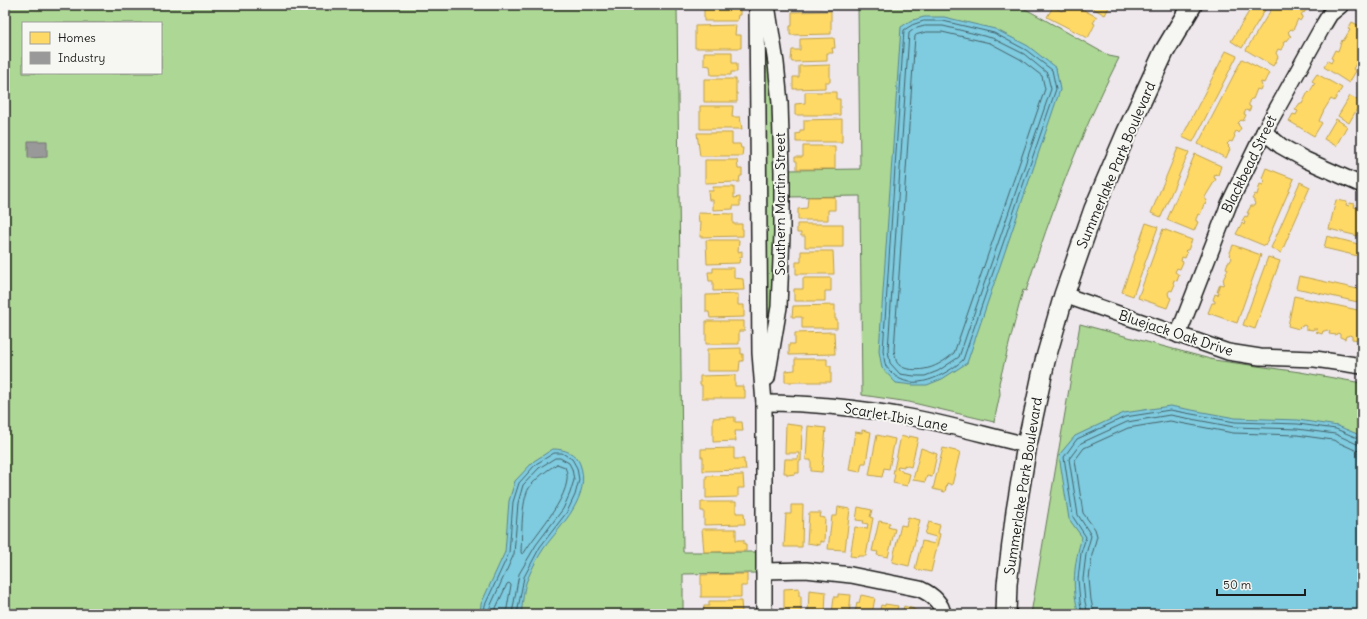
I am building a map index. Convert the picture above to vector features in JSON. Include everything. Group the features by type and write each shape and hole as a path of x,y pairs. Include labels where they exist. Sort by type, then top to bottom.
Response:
{"main road":[{"name":"Summerlake Park Boulevard","path":"1006,614 1007,584 1016,511 1027,445 1045,361 1064,296 1094,209 1126,134 1164,52 1192,5"}],"street":[{"name":"Southern Martin Street","path":"757,5 760,353 764,403 764,614"},
{"name":"Southern Martin Street","path":"764,403 778,306 782,234 780,103 767,5"},
{"name":"Blackbead Street","path":"1178,335 1229,204 1264,132 1330,14 1341,5"},
{"path":"1264,132 1281,146 1306,160 1362,185"},
{"name":"Bluejack Oak Drive","path":"1064,296 1228,352 1260,357 1315,359 1362,366"},
{"name":"Scarlet Ibis Lane","path":"764,403 807,403 864,409 910,417 1027,445"},
{"path":"764,570 806,570 851,574 920,589 930,593 940,604 943,614"}],"green space":[{"path":"5,5 677,5 683,552 757,552 757,573 683,574 683,614 5,614"},
{"path":"858,5 1017,5 1109,56 1119,58 1079,144 1056,202 1026,291 1023,290 999,383 1000,394 994,422 909,402 862,395 860,196 787,197 787,170 860,169"},
{"path":"761,12 775,106 775,288 766,355"},
{"path":"1080,324 1214,360 1300,372 1362,383 1362,614 1031,614"}],"water":[{"path":"924,17 944,17 995,29 1028,46 1056,68 1060,90 967,363 942,379 927,385 913,385 896,383 882,368 879,351 901,27 910,21"},
{"path":"1170,406 1235,418 1298,420 1338,426 1362,436 1362,614 1079,614 1075,595 1074,576 1082,537 1069,519 1059,455 1075,436 1124,413"},
{"path":"553,449 573,454 580,464 583,476 582,487 578,499 566,520 544,548 533,566 525,586 521,614 480,614 481,604 505,552 509,501 515,481 534,461"}],"building: Homes":[{"path":"704,5 737,5 736,9 740,9 740,15 738,15 737,21 704,21"},
{"path":"784,5 822,5 822,7 784,8"},
{"path":"1065,5 1074,5 1097,17 1093,23 1095,24 1088,38 1047,17 1053,7 1062,11"},
{"path":"1087,5 1110,5 1105,15"},
{"path":"1253,5 1268,5 1242,48 1231,41"},
{"path":"1274,5 1309,5 1301,15 1303,16 1300,21 1298,19 1293,30 1291,29 1288,32 1291,36 1287,41 1285,40 1281,50 1278,49 1276,53 1278,57 1273,66 1246,50"},
{"path":"831,11 831,34 790,35 790,26 792,26 792,12"},
{"path":"1352,22 1362,27 1362,53 1353,69 1356,71 1349,83 1324,67 1328,61 1331,63 1333,59 1331,58 1335,50 1338,51 1342,40 1343,41 1350,30 1348,29"},
{"path":"736,25 735,35 741,35 741,48 695,48 695,26"},
{"path":"834,38 835,48 832,48 833,53 827,53 827,61 792,62 792,50 800,50 800,39"},
{"path":"1226,51 1237,56 1193,142 1182,137"},
{"path":"704,52 732,52 732,63 737,63 737,72 731,72 731,75 711,75 710,66 704,65"},
{"path":"1242,59 1269,73 1264,83 1261,82 1262,85 1260,90 1257,89 1253,99 1249,101 1249,106 1251,107 1249,111 1246,110 1244,114 1246,115 1243,121 1241,120 1238,123 1241,128 1238,133 1236,131 1232,142 1230,141 1227,144 1230,149 1226,158 1198,144"},
{"path":"830,65 830,82 825,82 825,88 793,89 793,77 799,77 799,66"},
{"path":"1317,74 1342,88 1334,101 1331,99 1324,110 1319,121 1322,123 1314,136 1289,121 1293,114 1296,115 1298,111 1295,110 1300,103 1302,104 1308,92 1309,93 1315,83 1312,81"},
{"path":"704,79 736,79 737,102 704,102"},
{"path":"805,92 836,92 836,99 840,99 840,115 795,115 795,104 805,103"},
{"path":"1350,96 1361,102 1349,123 1338,116"},
{"path":"700,106 733,106 732,117 740,117 742,129 700,129"},
{"path":"842,119 842,142 796,142 796,134 800,133 800,130 804,130 804,120"},
{"path":"1336,119 1347,126 1336,146 1324,139"},
{"path":"697,133 732,133 732,144 740,144 741,148 743,148 742,156 700,156"},
{"path":"803,146 835,146 835,169 797,169 797,161 795,161 795,157 803,157"},
{"path":"1178,148 1189,152 1161,217 1151,213"},
{"path":"1195,154 1221,166 1218,175 1215,174 1214,178 1216,179 1205,197 1205,200 1207,200 1200,215 1198,214 1196,221 1198,222 1194,231 1167,220"},
{"path":"705,160 737,160 738,169 742,169 742,176 740,176 739,182 705,183"},
{"path":"1266,168 1294,179 1265,246 1236,234 1242,223 1244,225 1245,222 1242,221 1245,216 1247,217 1249,213 1247,213 1251,206 1254,206 1255,203 1252,199 1255,194 1257,195 1260,184 1263,185 1265,181 1262,178"},
{"path":"1300,182 1310,187 1281,253 1271,248"},
{"path":"713,187 734,187 734,198 740,197 740,206 733,206 733,209 713,210 713,200 709,200 708,191 713,191"},
{"path":"808,197 835,197 835,210 828,210 828,220 798,220 798,209 807,208"},
{"path":"1336,200 1347,202 1346,205 1349,206 1350,203 1355,204 1354,207 1362,207 1362,237 1329,229"},
{"path":"698,213 733,214 733,224 742,224 743,236 700,237 701,223 699,223"},
{"path":"1146,223 1158,227 1133,296 1122,292"},
{"path":"797,224 843,224 843,247 805,247 805,236 801,236 801,233 797,233"},
{"path":"1163,229 1192,240 1188,250 1185,251 1187,253 1185,258 1182,257 1181,261 1183,262 1180,269 1177,268 1175,272 1179,275 1177,281 1174,280 1173,283 1175,284 1172,291 1170,290 1168,293 1169,297 1171,298 1167,308 1138,298"},
{"path":"1327,236 1362,245 1362,257 1324,248"},
{"path":"706,240 739,240 738,252 742,251 742,257 740,257 739,263 707,264"},
{"path":"1233,245 1261,255 1237,323 1208,313 1212,303 1215,303 1213,300 1215,294 1218,295 1219,292 1217,292 1220,284 1223,285 1223,280 1228,269 1226,268 1228,262 1230,262 1232,258 1229,255"},
{"path":"801,251 833,251 834,274 796,274 796,262 801,262"},
{"path":"1268,257 1280,261 1255,329 1243,325"},
{"path":"713,268 734,268 734,278 743,279 744,290 713,291 713,281 709,281 708,272 713,272"},
{"path":"1299,276 1362,290 1362,303 1296,288"},
{"path":"803,278 831,278 831,291 825,291 825,301 794,301 794,289 803,289"},
{"path":"738,294 738,305 744,305 744,317 710,318 709,312 706,312 706,295"},
{"path":"1294,296 1362,311 1362,339 1352,339 1352,336 1349,335 1346,336 1345,339 1340,337 1340,334 1329,334 1330,331 1326,330 1323,331 1322,334 1316,332 1317,329 1306,329 1306,326 1303,325 1302,327 1300,326 1299,329 1288,326"},
{"path":"835,305 835,319 837,319 837,328 802,328 802,317 792,317 793,306"},
{"path":"706,321 744,321 744,331 739,331 739,344 706,344"},
{"path":"834,332 835,354 789,355 789,344 795,344 795,333"},
{"path":"741,348 743,361 740,361 739,371 707,371 707,349"},
{"path":"795,359 827,359 827,366 831,366 831,382 785,382 785,371 795,370"},
{"path":"735,375 735,386 743,386 743,390 745,390 745,398 702,398 700,376"},
{"path":"735,417 735,422 742,422 743,431 735,431 736,441 713,442 713,418"},
{"path":"786,424 802,426 801,461 799,461 799,473 787,475 787,473 784,473 785,459 798,459 799,453 785,453"},
{"path":"808,426 826,428 822,472 811,471 811,460 806,460"},
{"path":"862,430 871,432 866,463 862,463 860,472 849,470 855,432 862,433"},
{"path":"877,435 895,439 889,469 884,468 882,477 869,475"},
{"path":"901,436 918,438 911,467 904,465 904,467 898,466 897,469 910,474 907,486 893,483 895,474 893,474"},
{"path":"734,448 734,459 744,459 746,470 703,471 703,457 701,457 701,449"},
{"path":"921,448 937,454 932,477 927,476 925,482 913,480"},
{"path":"943,448 960,452 952,485 947,483 945,492 933,489"},
{"path":"743,475 744,488 738,488 738,497 706,498 706,476"},
{"path":"701,502 736,502 736,513 744,513 745,524 704,525 704,511 701,511"},
{"path":"791,505 803,505 802,547 784,547 786,514 791,514"},
{"path":"838,507 850,509 845,550 828,549 832,516 837,516"},
{"path":"858,507 872,510 870,517 873,518 866,556 858,557 850,556 855,527 867,529 868,524 863,523 864,521 856,520"},
{"path":"809,513 821,513 820,517 825,518 824,542 820,541 820,545 807,543"},
{"path":"908,517 920,520 909,566 892,562 901,525 906,526"},
{"path":"879,521 890,523 888,527 895,529 888,557 877,555 878,552 872,551"},
{"path":"929,522 940,525 938,533 940,534 931,572 915,569 922,541 934,544 936,537 925,534"},
{"path":"702,529 736,529 736,540 744,540 744,544 746,544 746,551 704,552"},
{"path":"747,574 747,586 741,586 741,597 701,597 701,575"},
{"path":"799,588 799,596 801,596 801,614 784,614 784,589"},
{"path":"809,590 826,592 825,614 808,614"},
{"path":"838,594 851,595 849,614 832,614 834,597 838,597"},
{"path":"861,595 875,598 872,614 855,614 857,602 859,603"},
{"path":"709,601 741,601 742,612 747,612 747,614 703,614 704,606 709,606"},
{"path":"885,604 898,606 896,614 879,614 881,605 885,606"},
{"path":"904,606 921,612 920,614 902,614"}],"building: Industry":[{"path":"28,141 47,141 47,157 28,158"}]}
